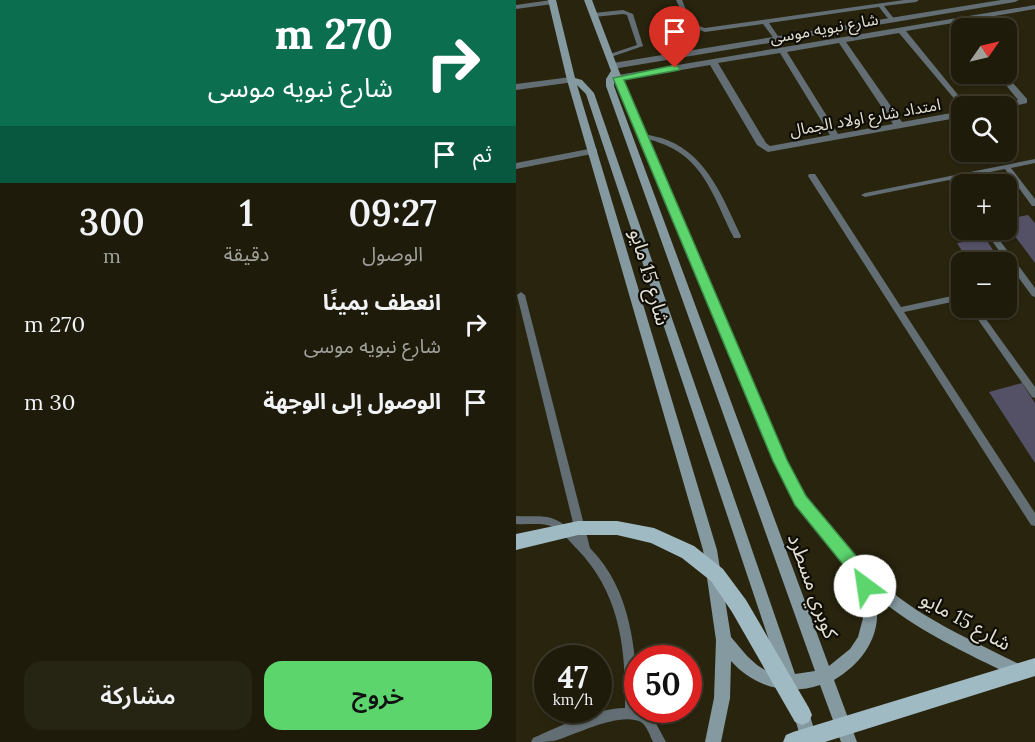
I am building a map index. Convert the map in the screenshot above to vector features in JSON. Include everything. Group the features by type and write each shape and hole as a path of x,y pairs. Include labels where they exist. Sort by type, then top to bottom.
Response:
{"main road":[{"name":"شارع 15 مايو","path":"588,0 614,68 780,461 800,501 861,574 902,608 950,638 1027,669"},
{"name":"شارع 15 مايو","path":"553,1 571,80 594,151 710,550 724,640 722,698 713,742"},
{"name":"كوبري مسطرد","path":"614,68 609,83 849,742"},
{"path":"571,80 587,89 604,134 810,742"},
{"path":"516,542 578,528 617,528 654,536 688,552 717,575 739,606 802,714"},
{"path":"724,640 740,662 763,677 790,683 819,680 843,667 861,648 870,624 869,599 861,574"},
{"path":"793,742 1027,669"}],"street":[{"path":"1015,0 1024,9"},
{"name":"شارع نبويه موسى","path":"614,68 1015,0"},
{"path":"516,7 553,1"},
{"name":"شارع نبويه موسى","path":"968,18 1035,7"},
{"name":"شارع نبويه موسى","path":"614,68 713,62 951,21"},
{"path":"901,30 955,96"},
{"path":"841,40 900,125"},
{"path":"782,50 836,137"},
{"name":"امتداد شارع اولاد الجمال","path":"713,62 762,145 773,149 951,116"},
{"path":"516,87 571,80"},
{"path":"1010,84 1023,99 1022,103 1017,104"},
{"path":"516,166 594,151"}],"lane":[{"path":"679,0 690,25 700,30 916,0"},
{"path":"880,5 892,20"},
{"path":"594,15 624,12 630,14 640,46 614,68"},
{"path":"765,22 777,39"},
{"path":"644,136 671,143 696,160 737,236"},
{"path":"866,195 1035,161"},
{"path":"1007,166 1035,204"},
{"path":"812,176 1035,522"},
{"path":"995,240 1035,294"},
{"path":"521,295 585,548"},
{"path":"898,310 951,299"},
{"path":"981,318 1035,394"},
{"path":"516,520 555,522 585,548 609,581 625,621 629,645"},
{"path":"537,742 614,714 624,713"},
{"path":"650,723 660,742"}],"building":[{"path":"1028,215 1035,223 1035,263 1017,239 1017,217"},
{"path":"986,240 994,252 963,252 957,243"},
{"path":"1022,383 1035,403 1035,463 989,392"}],"route":[{"path":"675,68 618,78 780,461 800,501 861,574 865,586"}]}
